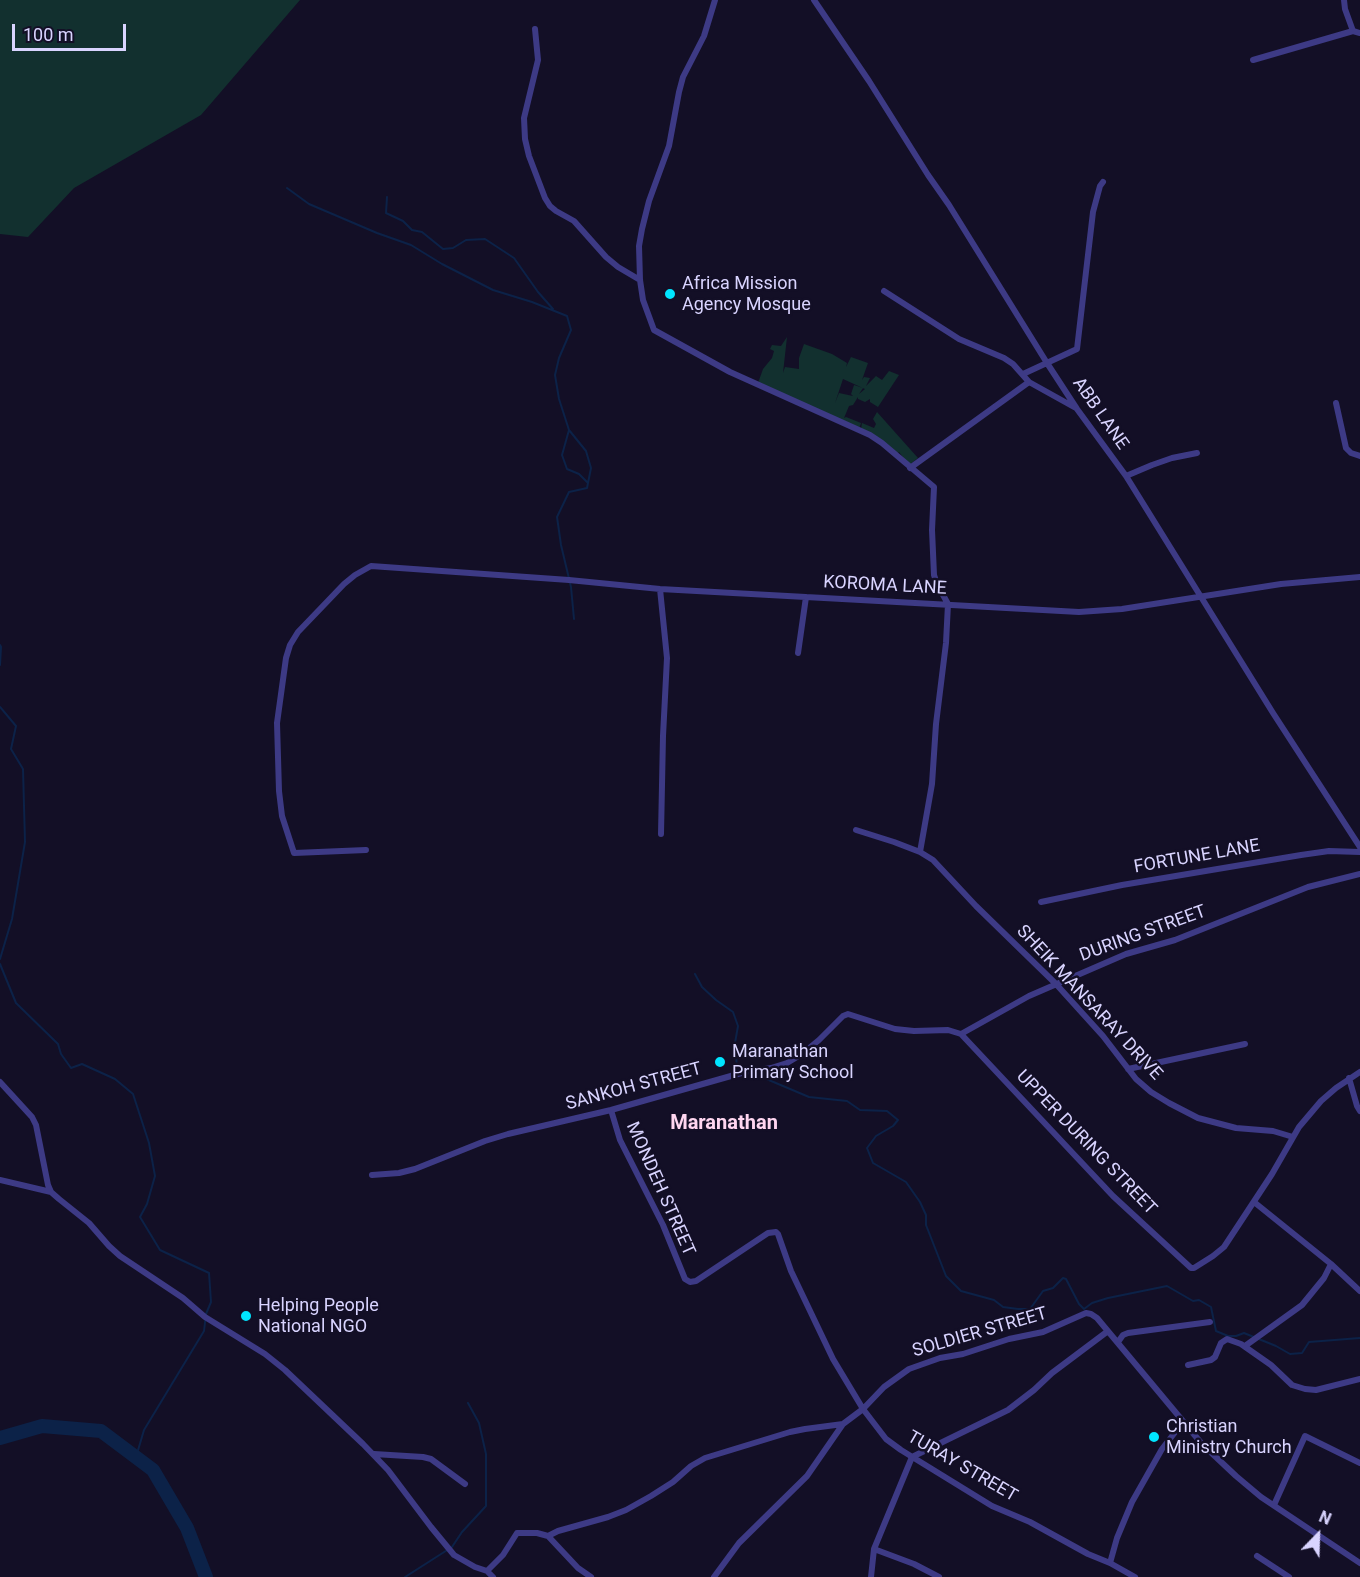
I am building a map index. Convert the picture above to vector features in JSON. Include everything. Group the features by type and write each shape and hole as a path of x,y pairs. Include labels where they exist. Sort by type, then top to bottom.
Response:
{"street":[{"path":"715,0 704,36 683,77 669,146 649,201 642,229 639,246 643,300 654,330 730,372 870,435 934,487 932,530 934,575 948,604 932,784 920,852"},
{"name":"ABB LANE","path":"814,0 949,205 1077,409 1126,476 1273,713 1360,847"},
{"path":"1253,60 1357,32 1345,9 1344,0"},
{"path":"535,29 538,60 524,118 525,139 545,198 556,211 574,221 606,257 640,280"},
{"path":"1023,374 1077,349 1093,212 1103,182"},
{"path":"884,291 959,339 1004,358 1013,364 1029,382 1077,409"},
{"path":"910,468 1029,382"},
{"path":"1336,403 1346,448 1351,453 1360,456"},
{"path":"1126,476 1162,461 1197,453"},
{"name":"KOROMA LANE","path":"366,850 294,853 282,816 277,723 286,658 290,645 298,632 344,584 371,566 569,580 660,590 1078,612 1122,609 1281,584 1360,577"},
{"path":"660,590 667,658 661,834"},
{"path":"798,653 806,597"},
{"name":"SHEIK MANSARAY DRIVE","path":"856,830 920,852 933,861 1056,984 1103,1036 1136,1079 1151,1092 1198,1118 1236,1128 1273,1131 1293,1137"},
{"name":"FORTUNE LANE","path":"1041,902 1122,885 1301,855 1329,851 1360,852"},
{"name":"DURING STREET","path":"961,1034 1029,996 1126,954 1175,940 1308,887 1360,874"},
{"name":"SANKOH STREET","path":"372,1175 415,1169 497,1137 787,1063 819,1040 843,1016 848,1014 895,1029 948,1030 961,1034"},
{"name":"UPPER DURING STREET","path":"961,1034 1107,1190 1188,1266 1194,1268 1224,1246 1254,1202"},
{"path":"1128,1069 1245,1044"},
{"path":"1360,1072 1336,1088 1299,1127 1254,1202 1331,1264 1360,1292"},
{"path":"1349,1078 1360,1111"},
{"path":"0,1082 23,1106 36,1125 51,1192"},
{"name":"MONDEH STREET","path":"610,1110 620,1140 663,1224 685,1278 690,1282 696,1281 768,1233 778,1234"},
{"path":"0,1180 51,1192 89,1222 120,1256 183,1298 205,1317 265,1354 285,1370 374,1454 454,1555 487,1571 493,1577"},
{"name":"TURAY STREET","path":"778,1234 791,1271 833,1359 863,1409 886,1439 992,1506 1030,1522 1135,1577"},
{"path":"1245,1346 1302,1305 1324,1278 1331,1264"},
{"name":"SOLDIER STREET","path":"714,1577 740,1543 807,1476 843,1424 863,1409 884,1387 909,1369 940,1358 1043,1332 1082,1314 1091,1314 1108,1331"},
{"path":"1118,1342 1123,1335 1128,1333 1210,1322"},
{"path":"871,1577 874,1549 912,1457 1008,1410 1108,1331 1202,1444 1236,1476 1274,1505 1360,1563"},
{"path":"1188,1365 1211,1360 1215,1357 1221,1343 1227,1339 1245,1346 1292,1385 1305,1389 1316,1390 1360,1379"},
{"path":"1110,1563 1117,1538 1132,1502 1162,1449 1183,1422"},
{"path":"548,1536 627,1510 673,1482 691,1466 705,1458 805,1428 843,1424"},
{"path":"1274,1505 1305,1437 1360,1463"},
{"path":"374,1454 431,1459 465,1484"},
{"path":"487,1571 503,1555 517,1533 537,1533 548,1536 573,1564 591,1577"},
{"path":"874,1549 914,1564 939,1577"},
{"path":"1257,1556 1289,1577"}],"green space":[{"path":"0,0 300,0 201,115 74,188 28,237 0,234"},
{"path":"787,337 783,373 785,367 799,369 799,358 804,344 832,354 847,363 846,367 851,357 868,363 862,380 864,377 870,378 866,386 876,376 882,380 889,371 899,375 878,407 870,402 870,399 865,402 858,397 853,405 849,406 844,418 861,423 859,429 758,383 763,369 772,358 774,351 770,349 772,345 781,346","holes":["843,379 862,388 854,385 851,394 853,396 839,393 835,403"]},
{"path":"877,412 918,458 909,465 899,452 897,454 861,429 862,423 874,428 876,424 873,419"}],"waterway":[{"path":"287,188 309,204 411,245 493,290 567,316 571,330 559,358 555,375 559,399 569,430 586,451 591,468 587,488 569,492 557,517 571,587 574,619"},
{"path":"387,197 386,213 403,221 412,230 422,232 443,249 453,248 466,240 485,239 514,258 553,309"},
{"path":"569,430 562,455 567,469 579,474 588,483"},
{"path":"0,645 0,665"},
{"path":"0,707 16,726 11,749 23,769 25,842 12,919 0,959"},
{"path":"0,964 16,1003 58,1044 61,1054 71,1068 82,1064 115,1079 133,1094 149,1143 155,1176 147,1204 140,1217 160,1250 209,1273 211,1302 206,1314 204,1331 144,1430 136,1457"},
{"path":"695,974 702,987 733,1012 738,1026 735,1043 737,1068 742,1071"},
{"path":"750,1074 809,1097 847,1101 860,1110 887,1111 898,1120 893,1126 876,1136 867,1148 873,1163 906,1182 920,1202 926,1215 926,1225 946,1276 961,1291 994,1300 1003,1307 1030,1309 1043,1291 1053,1288 1063,1278 1066,1279 1084,1309 1092,1303 1108,1298 1167,1286 1193,1301 1199,1300 1211,1307 1216,1331 1228,1336 1244,1333 1290,1354 1302,1353 1309,1342 1360,1338"},
{"path":"405,1577 452,1547 462,1532 486,1506 486,1454 479,1423 468,1403"},
{"path":"0,1438 42,1426 101,1431 153,1470 187,1528 206,1577"}],"place":[{"name":"Africa Mission Agency Mosque","path":"670,294"},
{"name":"Maranathan Primary School","path":"720,1062"},
{"name":"Helping People National NGO","path":"246,1316"},
{"name":"Christian Ministry Church","path":"1154,1437"}],"district":[{"name":"Maranathan","path":"724,1124"}]}
